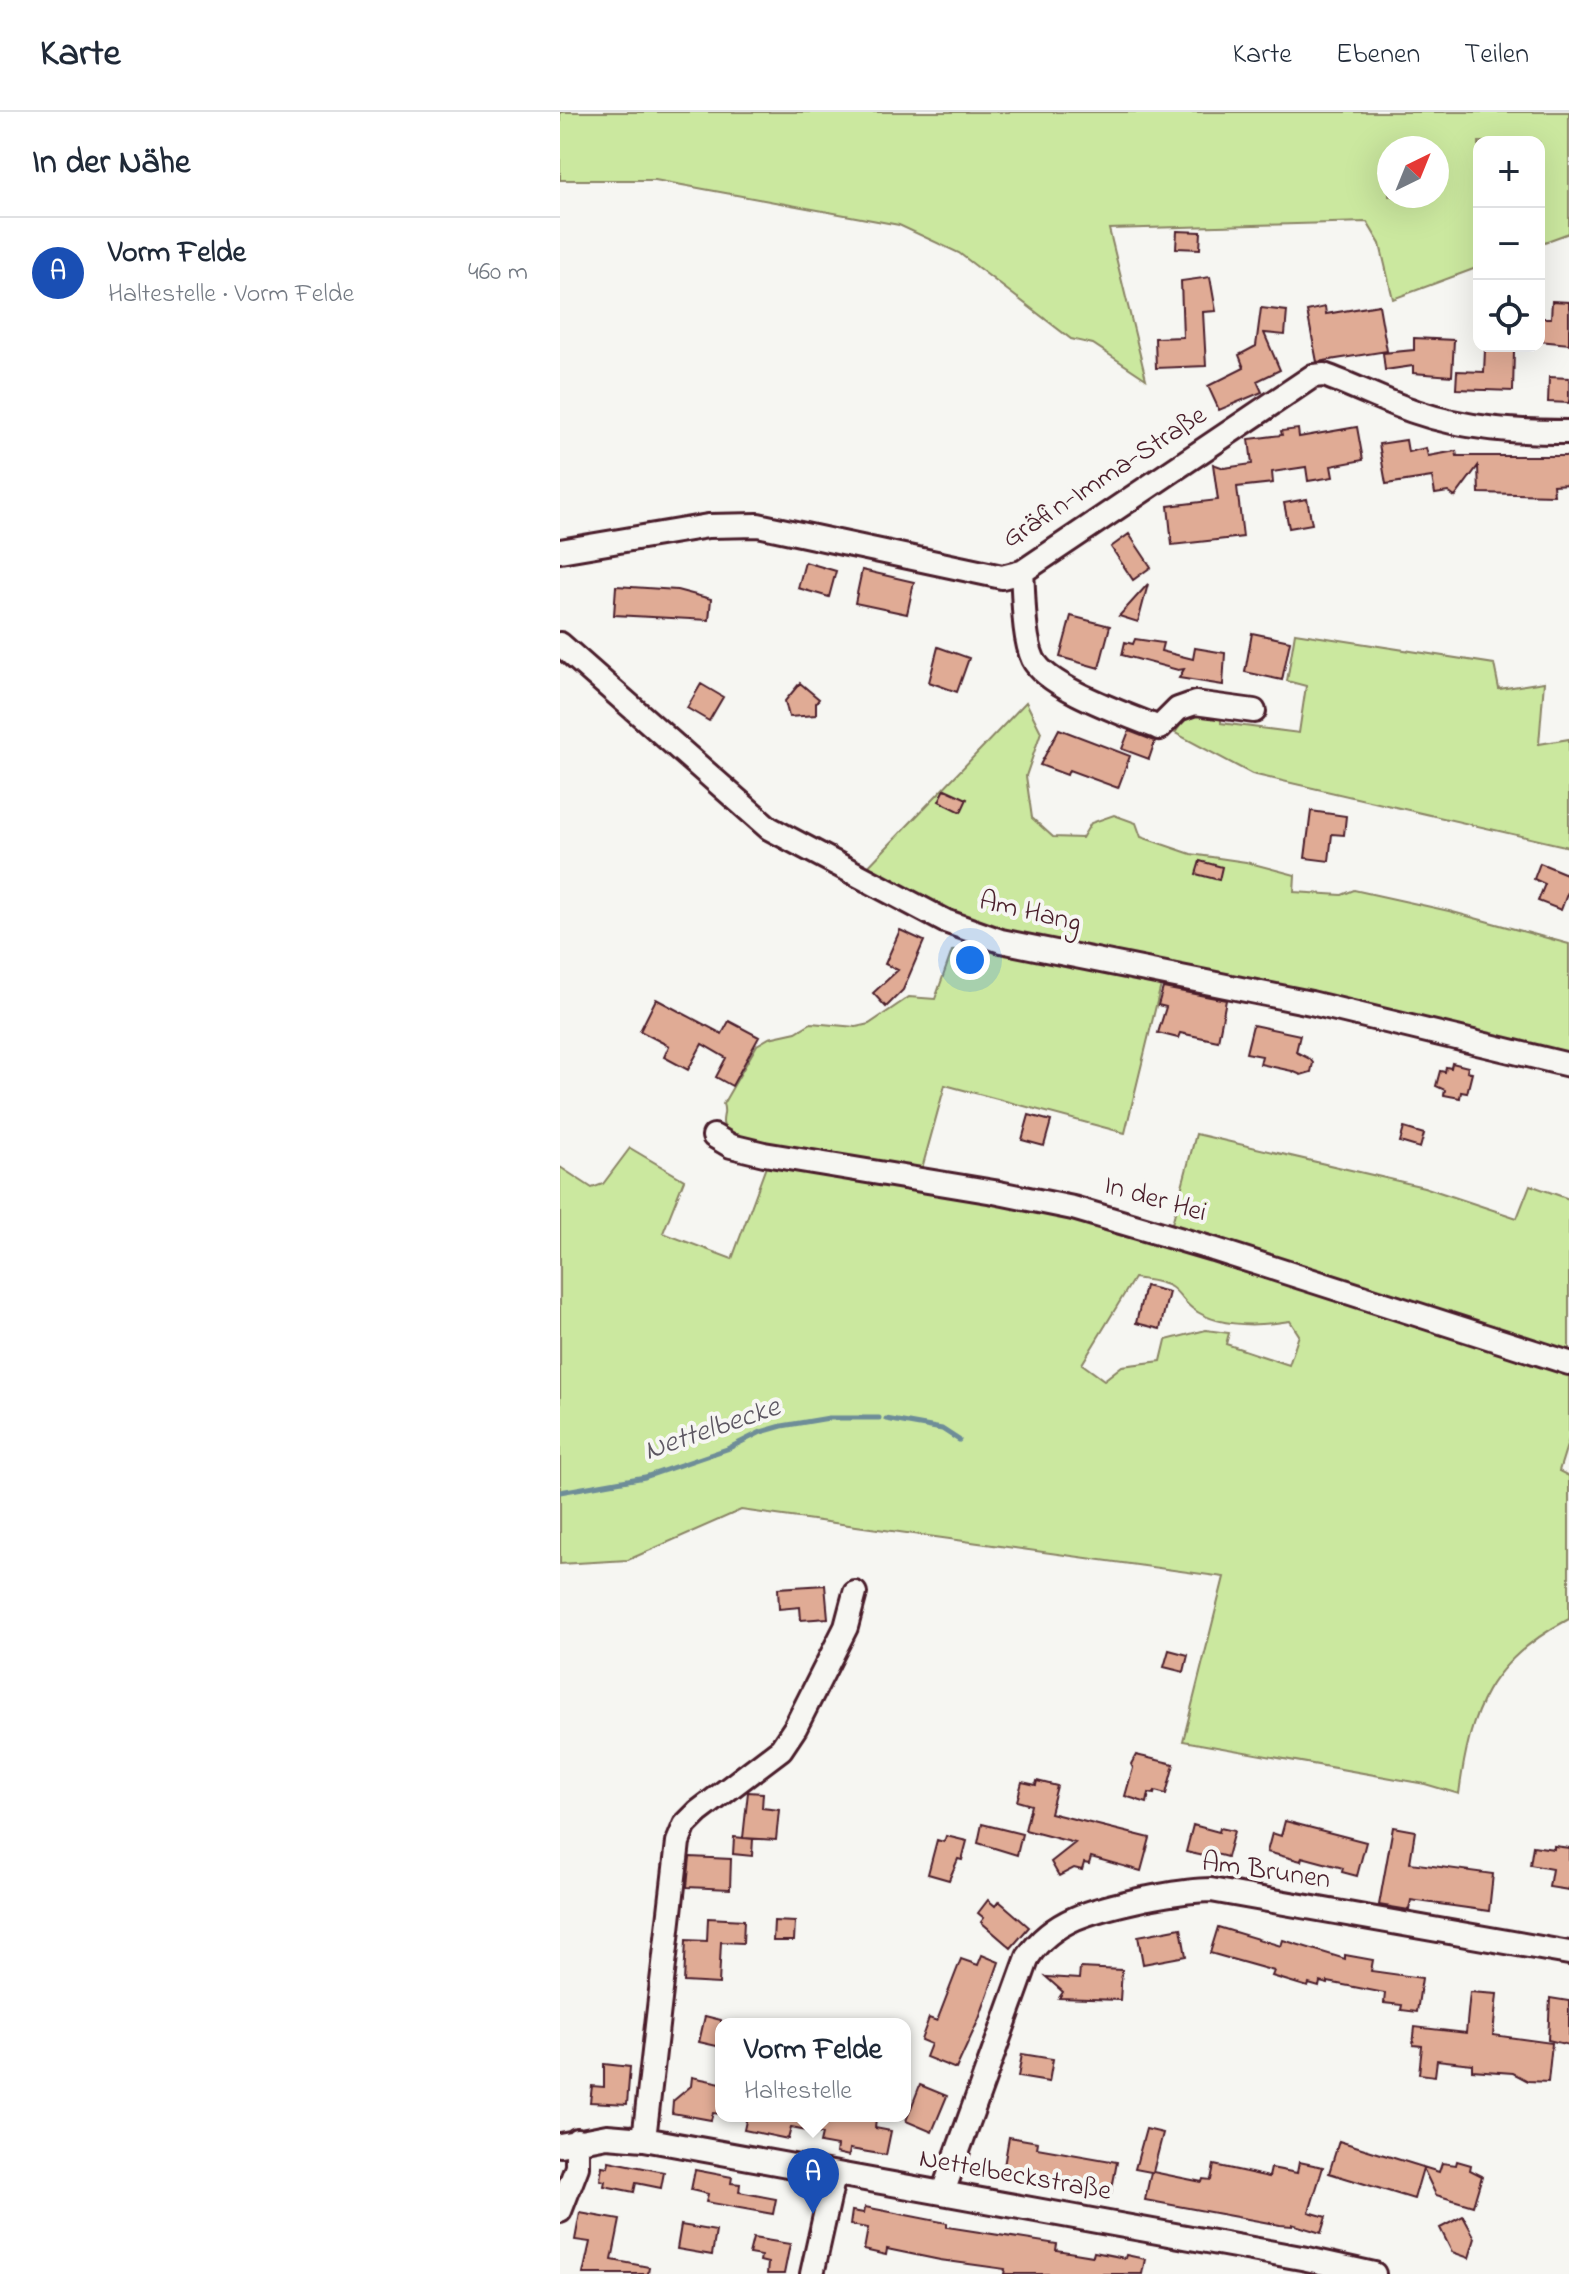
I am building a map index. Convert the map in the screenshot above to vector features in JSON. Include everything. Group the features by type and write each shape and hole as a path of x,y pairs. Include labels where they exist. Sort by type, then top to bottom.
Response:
{"street":[{"name":"Gräfin-Imma-Straße","path":"560,551 708,526 758,525 1002,577 1022,572 1313,376 1324,375 1406,409 1444,419 1516,431 1569,432"},
{"path":"1022,572 1028,639 1034,661 1061,686 1159,728 1178,709 1195,703 1254,711"},
{"name":"Am Hang","path":"560,644 769,828 945,921 1001,941 1311,1003 1569,1065"},
{"name":"In der Hei","path":"714,1136 731,1146 764,1154 1073,1208 1213,1249 1569,1363"},
{"path":"644,2139 678,1842 685,1825 698,1812 781,1749 795,1728 846,1627 855,1593"},
{"name":"Am Brunen","path":"943,2192 1028,1957 1049,1932 1100,1908 1188,1890 1211,1890 1569,1953"},
{"name":"Nettelbeckstraße","path":"569,2142 607,2136 644,2139 1307,2259 1374,2274"},
{"path":"560,2211 577,2167 569,2142"},
{"path":"812,2274 834,2175"}],"green space":[{"path":"560,112 1569,112 1569,233 1545,242 1545,136 1473,136 1473,269 1393,299 1380,244 1367,222 1109,229 1146,379 1093,344 1071,339 959,253 899,225 655,180 560,180"},
{"path":"1295,633 1494,664 1499,689 1544,682 1539,744 1569,739 1569,847 1252,774 1175,733 1189,716 1205,712 1221,714 1221,723 1299,733 1306,686 1287,681"},
{"path":"1026,702 1041,732 1026,776 1032,818 1053,837 1082,838 1091,823 1114,815 1136,823 1141,837 1191,854 1246,862 1295,875 1294,892 1342,895 1354,890 1449,911 1569,944 1569,1058 1003,932 938,909 863,872"},
{"path":"972,941 1162,981 1125,1133 945,1085 918,1183 1078,1213 1569,1369 1569,1439 1559,1471 1569,1476 1569,1619 1520,1652 1488,1690 1470,1737 1459,1794 1425,1784 1183,1741 1224,1577 741,1510 628,1560 560,1564 560,1167 592,1188 603,1184 630,1148 684,1180 663,1233 732,1259 771,1153 742,1142 729,1133 723,1122 723,1104 757,1045 769,1038 796,1032 811,1023 856,1027 869,1024 909,997 935,999 952,951 965,950","holes":["1134,1278 1167,1285 1193,1309 1215,1320 1253,1324 1290,1321 1299,1335 1289,1365 1226,1344 1229,1333 1206,1330 1166,1340 1161,1361 1122,1366 1104,1380 1082,1364"]},
{"path":"1196,1134 1424,1187 1517,1218 1530,1185 1569,1199 1569,1356 1170,1231"}],"building":[{"path":"1177,231 1201,232 1200,249 1176,248"},
{"path":"1210,277 1216,311 1203,312 1206,366 1156,368 1155,338 1183,337 1181,281"},
{"path":"1552,301 1569,302 1569,344 1545,342 1545,318 1551,318"},
{"path":"1379,305 1387,351 1317,362 1307,311 1325,307 1326,314"},
{"path":"1261,308 1287,311 1285,335 1264,333 1280,370 1257,381 1262,392 1219,410 1208,386 1244,368 1239,355 1256,346"},
{"path":"1414,338 1454,340 1452,376 1413,373 1413,366 1385,370 1383,353 1414,350"},
{"path":"1485,352 1514,352 1513,391 1456,389 1457,371 1484,372"},
{"path":"1549,377 1569,378 1569,403 1548,402"},
{"path":"1357,427 1363,460 1331,466 1333,477 1308,481 1306,467 1272,472 1273,483 1237,487 1243,537 1172,545 1168,506 1218,500 1213,464 1224,468 1252,464 1249,439 1282,435 1281,431 1298,429 1299,437"},
{"path":"1406,440 1408,452 1426,448 1428,456 1456,451 1457,456 1569,456 1569,484 1553,485 1554,495 1479,493 1478,466 1455,497 1448,492 1435,494 1432,477 1386,484 1379,444"},
{"path":"1307,499 1312,524 1289,528 1284,503"},
{"path":"1129,534 1151,567 1133,580 1111,547"},
{"path":"805,562 836,571 829,597 798,588"},
{"path":"862,570 914,582 907,614 855,603"},
{"path":"1148,584 1138,622 1119,616"},
{"path":"616,586 677,590 711,599 709,620 614,615"},
{"path":"1071,616 1110,626 1099,668 1060,657"},
{"path":"1252,633 1290,641 1282,680 1245,672"},
{"path":"1135,639 1163,643 1161,651 1193,659 1195,648 1225,653 1223,685 1179,678 1184,669 1122,655 1125,642 1133,644"},
{"path":"938,647 969,658 957,692 929,682"},
{"path":"800,683 819,699 816,715 789,717 785,701"},
{"path":"701,684 723,697 709,721 687,708"},
{"path":"1059,729 1130,756 1118,788 1069,770 1067,775 1040,765"},
{"path":"1129,731 1155,741 1149,759 1122,749"},
{"path":"945,789 967,799 961,812 939,801"},
{"path":"1311,811 1346,816 1344,835 1332,834 1329,861 1305,858"},
{"path":"1200,861 1222,867 1219,880 1196,874"},
{"path":"1540,863 1569,875 1569,889 1561,910 1538,901 1545,884 1534,879"},
{"path":"900,930 924,941 903,990 886,1007 873,993 898,970 885,964"},
{"path":"1163,988 1226,1000 1218,1041 1180,1033 1178,1038 1158,1033 1166,1007 1158,1005"},
{"path":"656,999 722,1034 729,1021 759,1037 732,1086 716,1077 726,1058 702,1044 688,1070 664,1057 669,1046 640,1031"},
{"path":"1253,1025 1300,1035 1296,1052 1313,1063 1311,1072 1301,1075 1260,1064 1262,1056 1246,1053"},
{"path":"1452,1063 1468,1067 1467,1072 1472,1073 1467,1093 1461,1092 1460,1098 1444,1095 1445,1090 1436,1086 1440,1071 1451,1068"},
{"path":"1029,1115 1051,1121 1044,1146 1022,1140"},
{"path":"1404,1128 1424,1134 1420,1148 1400,1142"},
{"path":"1145,1286 1169,1292 1160,1329 1136,1323"},
{"path":"825,1585 828,1618 801,1620 800,1607 779,1609 778,1588"},
{"path":"1169,1650 1188,1655 1184,1672 1164,1667"},
{"path":"1136,1755 1174,1764 1166,1794 1149,1793 1147,1803 1125,1796 1133,1768 1131,1764"},
{"path":"1037,1781 1057,1786 1050,1813 1150,1838 1141,1871 1091,1857 1082,1870 1074,1868 1059,1876 1051,1862 1075,1843 1025,1830 1031,1805 1017,1801 1022,1782 1036,1785"},
{"path":"748,1792 763,1793 762,1808 779,1810 776,1840 743,1838"},
{"path":"1285,1821 1366,1842 1357,1876 1342,1872 1343,1868 1302,1857 1301,1861 1267,1852 1272,1833 1281,1836"},
{"path":"982,1824 1022,1834 1017,1855 978,1843"},
{"path":"1193,1825 1219,1832 1220,1828 1234,1831 1227,1857 1205,1851 1204,1856 1186,1852"},
{"path":"1393,1827 1415,1831 1410,1863 1493,1874 1489,1911 1411,1900 1409,1910 1379,1905"},
{"path":"946,1836 967,1841 962,1860 958,1859 949,1880 928,1874 937,1840 944,1842"},
{"path":"734,1837 753,1839 752,1856 733,1854"},
{"path":"1533,1846 1569,1848 1569,1890 1549,1887 1552,1869 1530,1865"},
{"path":"690,1857 731,1859 730,1889 687,1887"},
{"path":"988,1900 995,1906 999,1901 1029,1927 1011,1948 981,1922 984,1918 978,1913"},
{"path":"708,1918 744,1920 743,1943 721,1942 719,1984 684,1982 686,1940 707,1941"},
{"path":"774,1921 795,1922 794,1941 773,1941"},
{"path":"1218,1927 1281,1946 1283,1940 1345,1959 1345,1955 1373,1960 1371,1971 1422,1978 1417,2012 1401,2010 1402,2005 1384,2003 1385,1993 1328,1982 1320,1982 1319,1987 1309,1984 1308,1987 1272,1976 1274,1971 1210,1953"},
{"path":"1181,1928 1186,1956 1143,1964 1138,1936"},
{"path":"982,1955 999,1962 979,2019 956,2069 926,2057 931,2044 921,2040 929,2018 937,2021 961,1959 978,1965"},
{"path":"1080,1968 1122,1970 1120,2000 1059,1998 1063,1992 1046,1977 1079,1979"},
{"path":"1470,1992 1497,1994 1493,2035 1552,2043 1548,2082 1528,2081 1513,2073 1472,2070 1472,2064 1437,2060 1435,2076 1419,2074 1422,2046 1413,2045 1415,2027 1466,2033"},
{"path":"1550,1998 1569,2001 1569,2045 1548,2040"},
{"path":"705,2016 715,2018 715,2046 699,2042"},
{"path":"1022,2054 1053,2059 1049,2082 1018,2077"},
{"path":"604,2064 630,2067 627,2104 590,2102 592,2086 604,2087"},
{"path":"692,2077 715,2082 715,2113 711,2120 672,2113 673,2101 691,2086"},
{"path":"920,2085 947,2096 932,2132 908,2122 911,2122 911,2108"},
{"path":"746,2122 876,2122 875,2128 891,2131 886,2155 850,2149 849,2156 836,2153 837,2146 820,2143 822,2134 791,2128 788,2139 744,2130"},
{"path":"1146,2129 1163,2133 1153,2172 1202,2182 1203,2179 1211,2180 1214,2165 1269,2177 1271,2168 1297,2173 1299,2162 1323,2167 1309,2212 1326,2217 1321,2233 1292,2224 1280,2225 1145,2200 1151,2172 1135,2169"},
{"path":"1009,2137 1038,2142 1037,2148 1117,2162 1111,2194 1003,2172"},
{"path":"1339,2141 1439,2172 1442,2163 1456,2165 1457,2161 1471,2165 1470,2170 1482,2176 1473,2206 1436,2195 1423,2168 1414,2199 1329,2173"},
{"path":"609,2161 664,2172 661,2188 636,2183 634,2192 604,2186 605,2181 600,2180 602,2166 608,2167"},
{"path":"695,2170 732,2177 731,2183 740,2184 739,2192 776,2199 773,2214 706,2202 708,2194 691,2190"},
{"path":"865,2207 947,2223 947,2227 1057,2244 1056,2250 1145,2259 1142,2274 1004,2274 1005,2269 887,2249 886,2255 864,2250 868,2228 850,2225 852,2211 864,2213"},
{"path":"580,2213 620,2220 612,2260 649,2267 648,2274 583,2274 590,2242 575,2240"},
{"path":"1463,2216 1475,2238 1469,2258 1452,2252 1440,2228"},
{"path":"681,2225 716,2231 712,2255 677,2249"},
{"path":"753,2238 790,2244 784,2274 767,2274 768,2263 760,2261 761,2256 749,2254"}],"waterway":[{"name":"Nettelbecke","path":"560,1492 645,1477 782,1426 829,1418 879,1418"},
{"name":"Nettelbecke","path":"886,1419 942,1429 959,1440"}],"place":[{"name":"Vorm Felde","path":"813,2214"}]}
